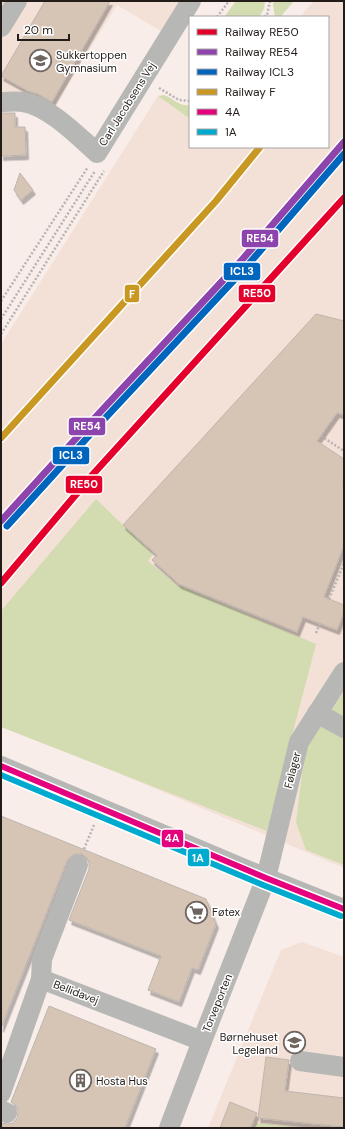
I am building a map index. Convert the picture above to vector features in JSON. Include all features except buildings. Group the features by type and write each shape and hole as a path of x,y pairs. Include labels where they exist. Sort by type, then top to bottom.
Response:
{"street":[{"name":"Carl Jacobsens Vej","path":"1,102 24,102 43,110 63,123 102,160 191,1"},
{"path":"1,27 12,3"},
{"name":"Følager","path":"266,878 299,742 344,672"},
{"path":"318,714 344,728"},
{"path":"1,766 266,878 344,909"},
{"path":"42,979 42,959 81,858"},
{"name":"Torveporten","path":"169,1128 266,878"},
{"name":"Bellidavej","path":"1,1093 8,1052 42,979 202,1041"},
{"path":"300,1062 344,1067"}],"path":[{"path":"218,16 229,1"},
{"path":"266,16 268,15 270,1"},
{"path":"156,86 179,100 189,101"},
{"path":"1,301 102,160"},
{"path":"1,334 102,160"},
{"path":"1,319 83,189"},
{"path":"320,436 344,451"},
{"path":"329,599 344,563"},
{"path":"316,633 320,623"},
{"path":"81,858 101,808"}],"shaded area":[{"name":"Sukkertoppen Gymnasium","path":"1,1 180,1 161,31 117,5 52,109 26,97 1,91"},
{"path":"314,1 344,1 344,868 1,724 1,344 158,96 189,118 189,148 329,148 329,16 301,16"},
{"name":"Børnehuset Legeland","path":"302,942 344,957 344,1128 208,1128 281,950"}],"green space":[{"path":"236,1 265,1 264,9 260,16 225,16"},
{"path":"274,1 294,1 282,15 283,16 275,16 273,5"},
{"path":"164,95 179,104 189,105 189,118 158,96"},
{"path":"96,499 153,554 148,561 177,585 316,644 267,831 1,727 1,611"},
{"path":"344,692 344,865 306,850 296,822 302,774 308,745"},
{"path":"256,1123 309,1128 254,1128"}],"rail line":[{"name":"RE54","path":"1,521 241,261 344,142"},
{"name":"F","path":"1,438 216,201 259,148"},
{"name":"ICL3","path":"7,526 247,266 344,154"},
{"name":"RE50","path":"1,583 95,472 344,198"}],"transit line":[{"name":"4A","path":"1,766 266,878 344,909"},
{"name":"1A","path":"1,775 263,885 341,916"}],"place":[{"name":"Sukkertoppen Gymnasium","path":"41,61"},
{"name":"Føtex","path":"197,912"},
{"name":"Børnehuset Legeland","path":"294,1043"},
{"name":"Hosta Hus","path":"81,1081"}]}
